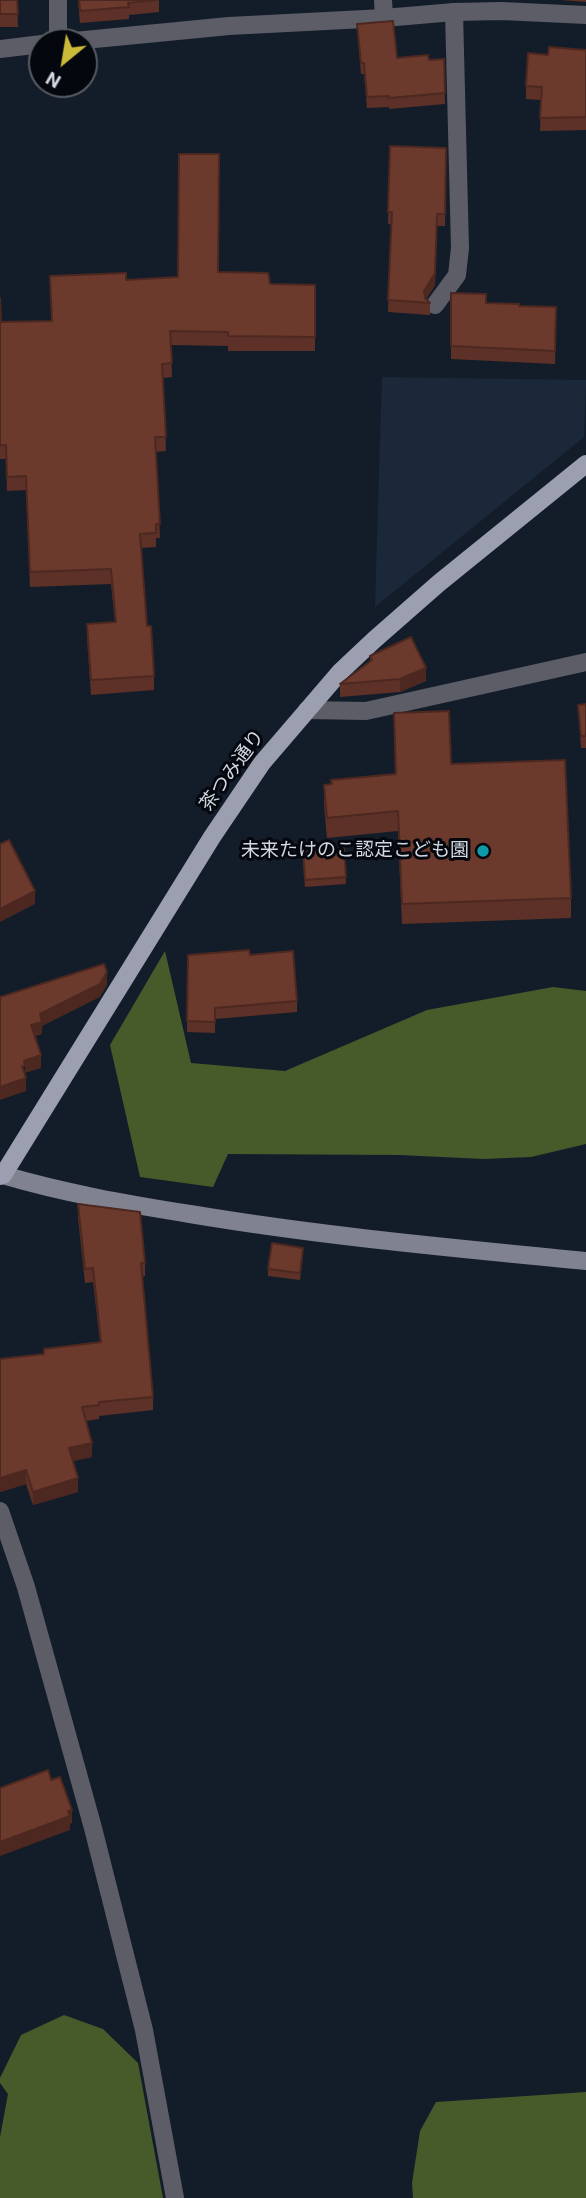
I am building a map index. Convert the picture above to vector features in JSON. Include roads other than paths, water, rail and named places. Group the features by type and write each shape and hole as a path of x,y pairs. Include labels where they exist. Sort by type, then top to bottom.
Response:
{"main road":[{"name":"茶つみ通り","path":"1,1173 261,763 340,672 374,640 439,583 586,464"}],"street":[{"path":"58,0 58,28"},
{"path":"98,39 384,9 586,15"},
{"path":"435,305 457,275 460,248 454,12"},
{"path":"0,49 28,46"},
{"path":"307,710 366,711 586,662"},
{"path":"1,1173 34,1184 117,1202 268,1227 586,1261"},
{"path":"0,1511 26,1587 93,1828 144,2030 175,2198"}],"place":[{"name":"未来たけのこ認定こども園","path":"483,851"}]}
